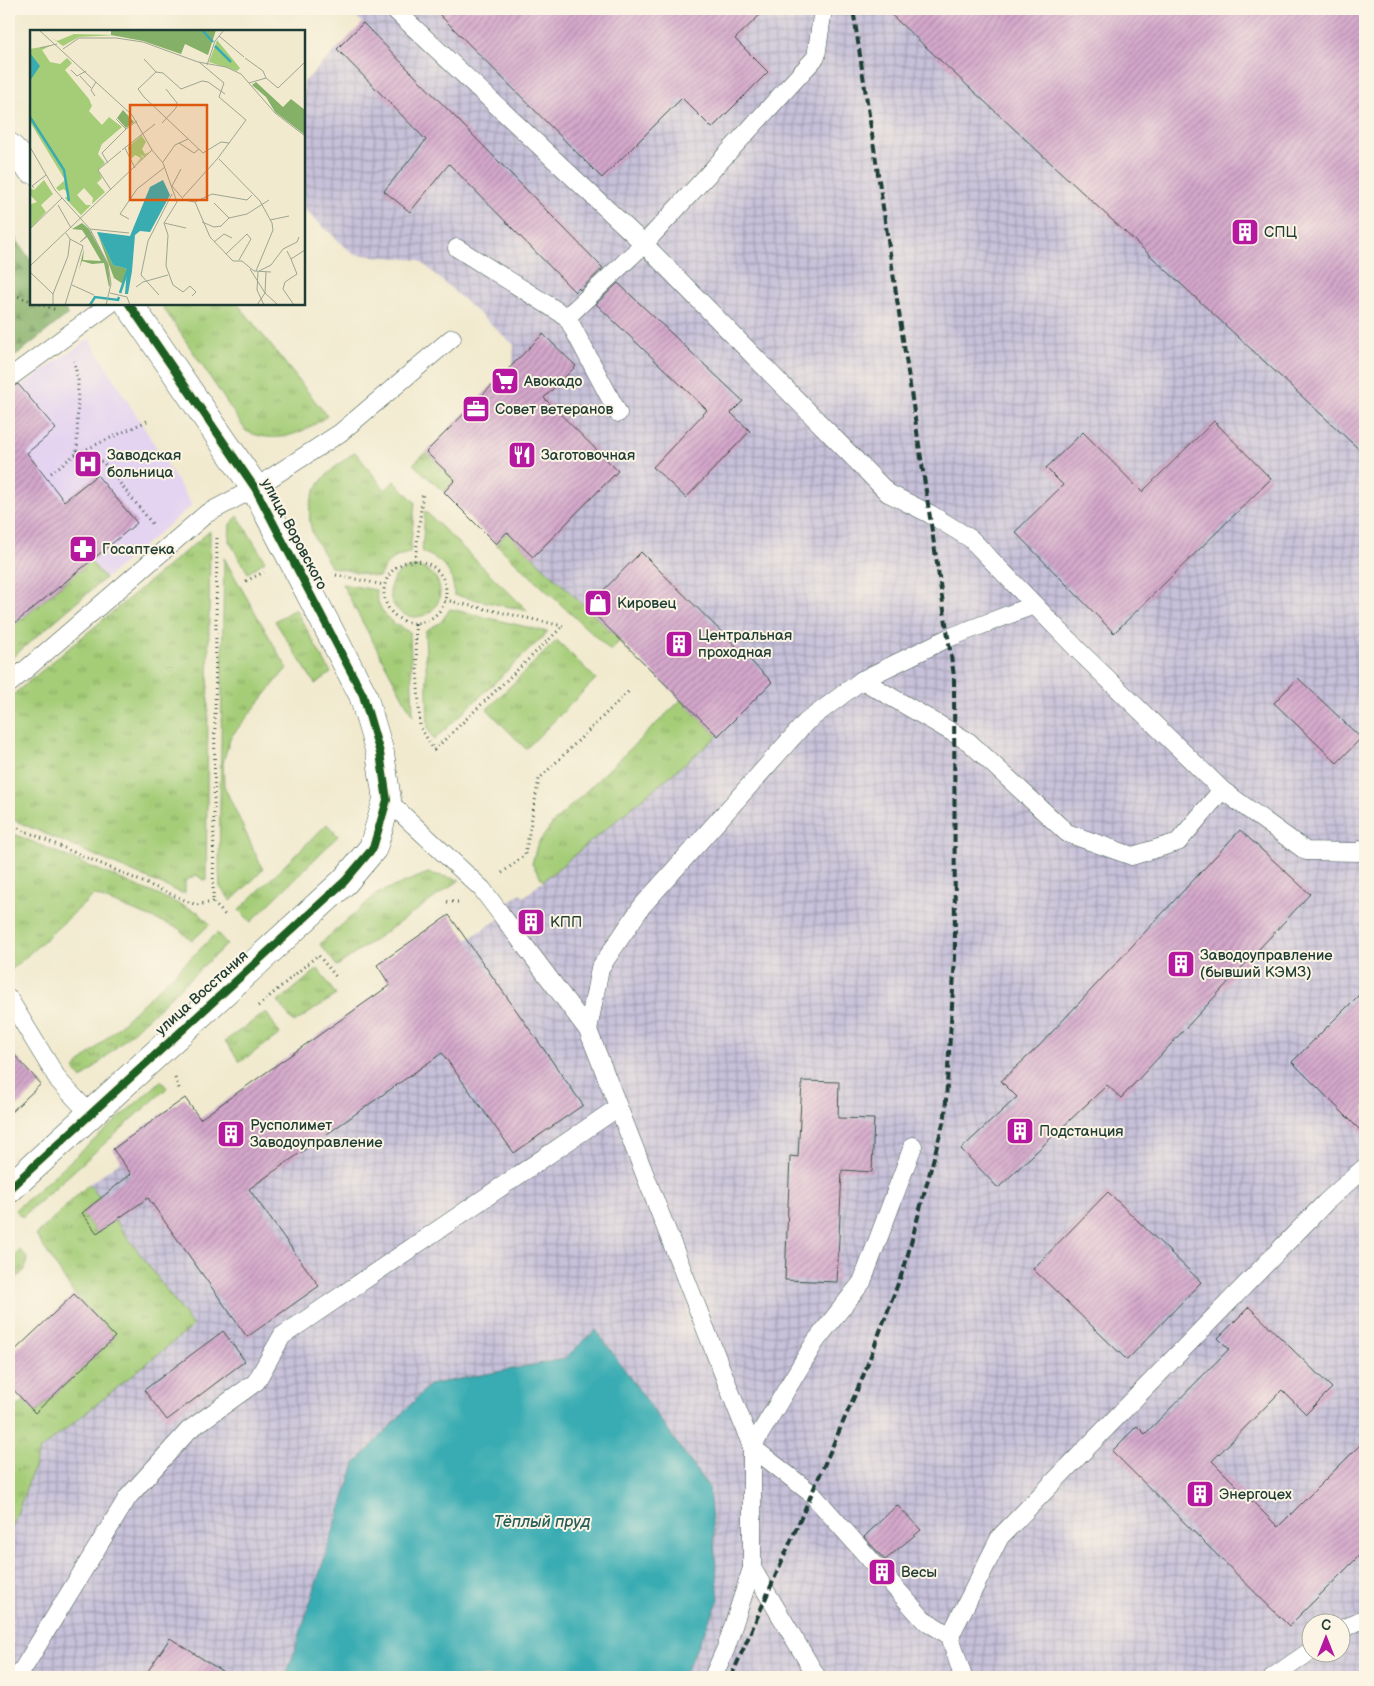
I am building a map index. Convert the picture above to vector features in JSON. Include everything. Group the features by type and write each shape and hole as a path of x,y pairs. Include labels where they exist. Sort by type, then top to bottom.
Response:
{"street":[{"path":"9,147 30,168"},
{"name":"улица Воровского","path":"130,305 255,488 363,695 380,753 387,800"},
{"name":"улица Восстания","path":"9,1189 345,881 373,848 387,800"}],"lane":[{"path":"394,9 644,244 888,493 930,514 971,539 1222,790 1306,851 1358,852 1365,848"},
{"path":"567,317 644,244 816,57 823,9"},
{"path":"457,248 567,317 618,412"},
{"path":"9,378 109,305"},
{"path":"9,684 206,514 255,488 340,433 452,338"},
{"path":"588,1030 600,968 642,906 806,722 862,680 948,638 1034,604"},
{"path":"862,680 969,742 1066,833 1132,856 1178,842 1222,790"},
{"path":"387,800 482,889 588,1030 752,1448 752,1568 726,1648 713,1677"},
{"path":"9,999 59,1081 90,1114"},
{"path":"18,1677 128,1497 189,1430 256,1382 282,1336 617,1108"},
{"path":"752,1448 815,1342 862,1282 913,1146"},
{"path":"950,1636 1000,1537 1326,1202 1365,1167"},
{"path":"752,1448 812,1494 923,1619 950,1636 963,1677"},
{"path":"752,1568 818,1677"},
{"path":"1352,1624 1365,1618"},
{"path":"1273,1677 1302,1657"}],"path":[{"path":"9,293 30,301"},
{"path":"41,305 61,312"},
{"path":"74,360 78,380 77,453"},
{"path":"51,473 77,453 147,421"},
{"path":"77,453 103,462 170,546"},
{"path":"415,561 423,492"},
{"path":"217,532 213,902 226,916"},
{"path":"415,561 431,565 442,577 447,592 442,608 431,619 415,624 400,619 388,608 384,585 388,577 400,565 415,561"},
{"path":"246,581 265,572"},
{"path":"336,575 384,585"},
{"path":"415,624 420,727 434,750 563,626 446,600"},
{"path":"447,902 466,903 525,855 539,779 630,690"},
{"path":"9,824 196,905 213,902"},
{"path":"254,1009 318,956 337,978"},
{"path":"174,1076 180,1091"}],"shaded area":[{"path":"347,9 1365,9 1365,1677 9,1677 9,1536 40,1450 193,1326 89,1184 121,1161 113,1149 185,1098 200,1119 390,985 377,965 449,915 467,940 497,920 513,907 509,901 521,893 524,897 717,736 587,607 496,544 444,492 455,480 513,365 514,345 419,260 353,254 305,210 305,81 363,23"},
{"name":"Заводская больница","path":"89,339 192,505 9,660 9,394"}],"green space":[{"path":"9,229 30,260 30,305 62,305 68,314 9,361"},
{"path":"162,305 239,305 327,416 308,428 288,436 268,437 246,431"},
{"path":"355,452 385,490 394,481 415,502 410,553 391,560 379,577 331,567 317,543 311,528 309,514 314,492 327,475"},
{"path":"426,452 455,480 444,492 413,464"},
{"path":"425,511 528,611 454,595 452,580 446,568 436,559 422,552"},
{"path":"238,516 265,561 248,573 229,541 230,524"},
{"path":"210,531 206,881 196,875 185,881 185,893 181,893 9,818 9,698"},
{"path":"507,532 620,640 611,651 496,544"},
{"path":"224,558 287,668 230,738 223,763 224,786 263,870 231,901 220,887 219,871"},
{"path":"90,561 105,578 9,660 9,630"},
{"path":"415,567 424,569 435,578 440,592 438,601 429,612 415,617 406,615 395,606 390,592 392,583 401,572"},
{"path":"342,584 376,590 379,605 387,617 410,632 413,716"},
{"path":"295,609 331,673 315,684 275,621"},
{"path":"450,609 548,632 434,740 428,729 425,631 441,622"},
{"path":"557,640 596,679 526,749 487,709"},
{"path":"681,700 718,736 543,881 532,864 537,845 553,823"},
{"path":"327,824 338,836 251,922 239,910"},
{"path":"9,832 198,912 210,924 192,941 178,928 94,895 9,972"},
{"path":"428,873 460,880 337,966 320,944 378,893"},
{"path":"217,933 227,944 82,1079 74,1069"},
{"path":"318,969 336,995 294,1023 278,1002"},
{"path":"266,1012 280,1034 240,1062 225,1041"},
{"path":"161,1081 167,1088 22,1217 15,1210"},
{"path":"89,1184 100,1198 82,1213 97,1233 115,1220 193,1326 40,1450 9,1536 9,1486 12,1483 9,1480 9,1408 12,1411 24,1401 36,1413 115,1337 74,1294 36,1235"},
{"path":"20,1250 27,1258 25,1270 9,1285 9,1261"}],"water":[{"name":"Тёплый пруд","path":"596,1330 709,1488 719,1600 683,1677 286,1677 355,1464 429,1385 564,1359"}],"building":[{"path":"434,9 766,9 735,39 768,72 712,128 682,98 602,178"},
{"name":"СПЦ","path":"885,9 1365,9 1365,455"},
{"path":"363,23 603,268 580,290 579,288 575,292 449,164 410,212 384,191 426,140 337,49"},
{"path":"618,283 743,401 731,413 750,431 686,498 653,467 707,410 596,304"},
{"path":"543,334 576,366 544,398 618,471 533,557 507,532 496,544 444,492 455,480 426,452"},
{"path":"18,384 56,429 27,453 64,501 97,475 137,523 9,628 9,388"},
{"path":"1214,421 1271,479 1114,633 1015,532 1063,485 1046,468 1083,432 1142,492"},
{"name":"Центральная проходная","path":"641,552 772,682 718,736 587,607"},
{"path":"1298,678 1361,738 1337,763 1274,703"},
{"name":"Заводоуправление (бывший КЭМЗ)","path":"1240,830 1310,894 1121,1098 1107,1085 998,1188 961,1149 1017,1097 1001,1081 1039,1046"},
{"name":"Русполимет Заводоуправление","path":"449,915 583,1105 514,1153 442,1053 249,1189 319,1286 247,1337 148,1198 97,1233 82,1213 131,1174 113,1149 185,1098 200,1119 390,985 377,965"},
{"path":"1365,989 1365,1135 1292,1062"},
{"path":"9,1049 41,1084 9,1114"},
{"path":"802,1081 839,1082 838,1118 874,1119 872,1172 842,1170 837,1282 785,1280 790,1156 798,1157"},
{"path":"1108,1192 1201,1282 1127,1360 1033,1269"},
{"path":"74,1294 115,1337 35,1413 9,1385 9,1356"},
{"name":"Энергоцех","path":"1249,1307 1332,1388 1306,1414 1282,1390 1212,1461 1278,1527 1365,1440 1365,1550 1289,1626 1112,1451 1137,1426 1145,1434 1229,1349 1218,1338"},
{"path":"223,1331 245,1361 167,1420 144,1390"},
{"path":"897,1505 921,1530 885,1560 864,1537"},
{"path":"170,1638 231,1677 144,1677"}],"railway":[{"path":"731,1677 862,1379 905,1265 945,1116 955,958 954,676 853,9"}],"cycle path":[{"path":"9,1189 345,881 373,848 387,800 380,753 363,695 255,488 130,305"}],"place":[{"name":"СПЦ","path":"1245,232"},
{"name":"Авокадо","path":"505,381"},
{"name":"Совет ветеранов","path":"476,409"},
{"name":"Заготовочная","path":"522,455"},
{"name":"Заводская больница","path":"88,464"},
{"name":"Госаптека","path":"83,549"},
{"name":"Кировец","path":"598,603"},
{"name":"Центральная проходная","path":"679,644"},
{"name":"КПП","path":"531,922"},
{"name":"Заводоуправление (бывший КЭМЗ)","path":"1181,964"},
{"name":"Подстанция","path":"1020,1131"},
{"name":"Русполимет Заводоуправление","path":"231,1134"},
{"name":"Энергоцех","path":"1200,1494"},
{"name":"Весы","path":"882,1572"}]}
